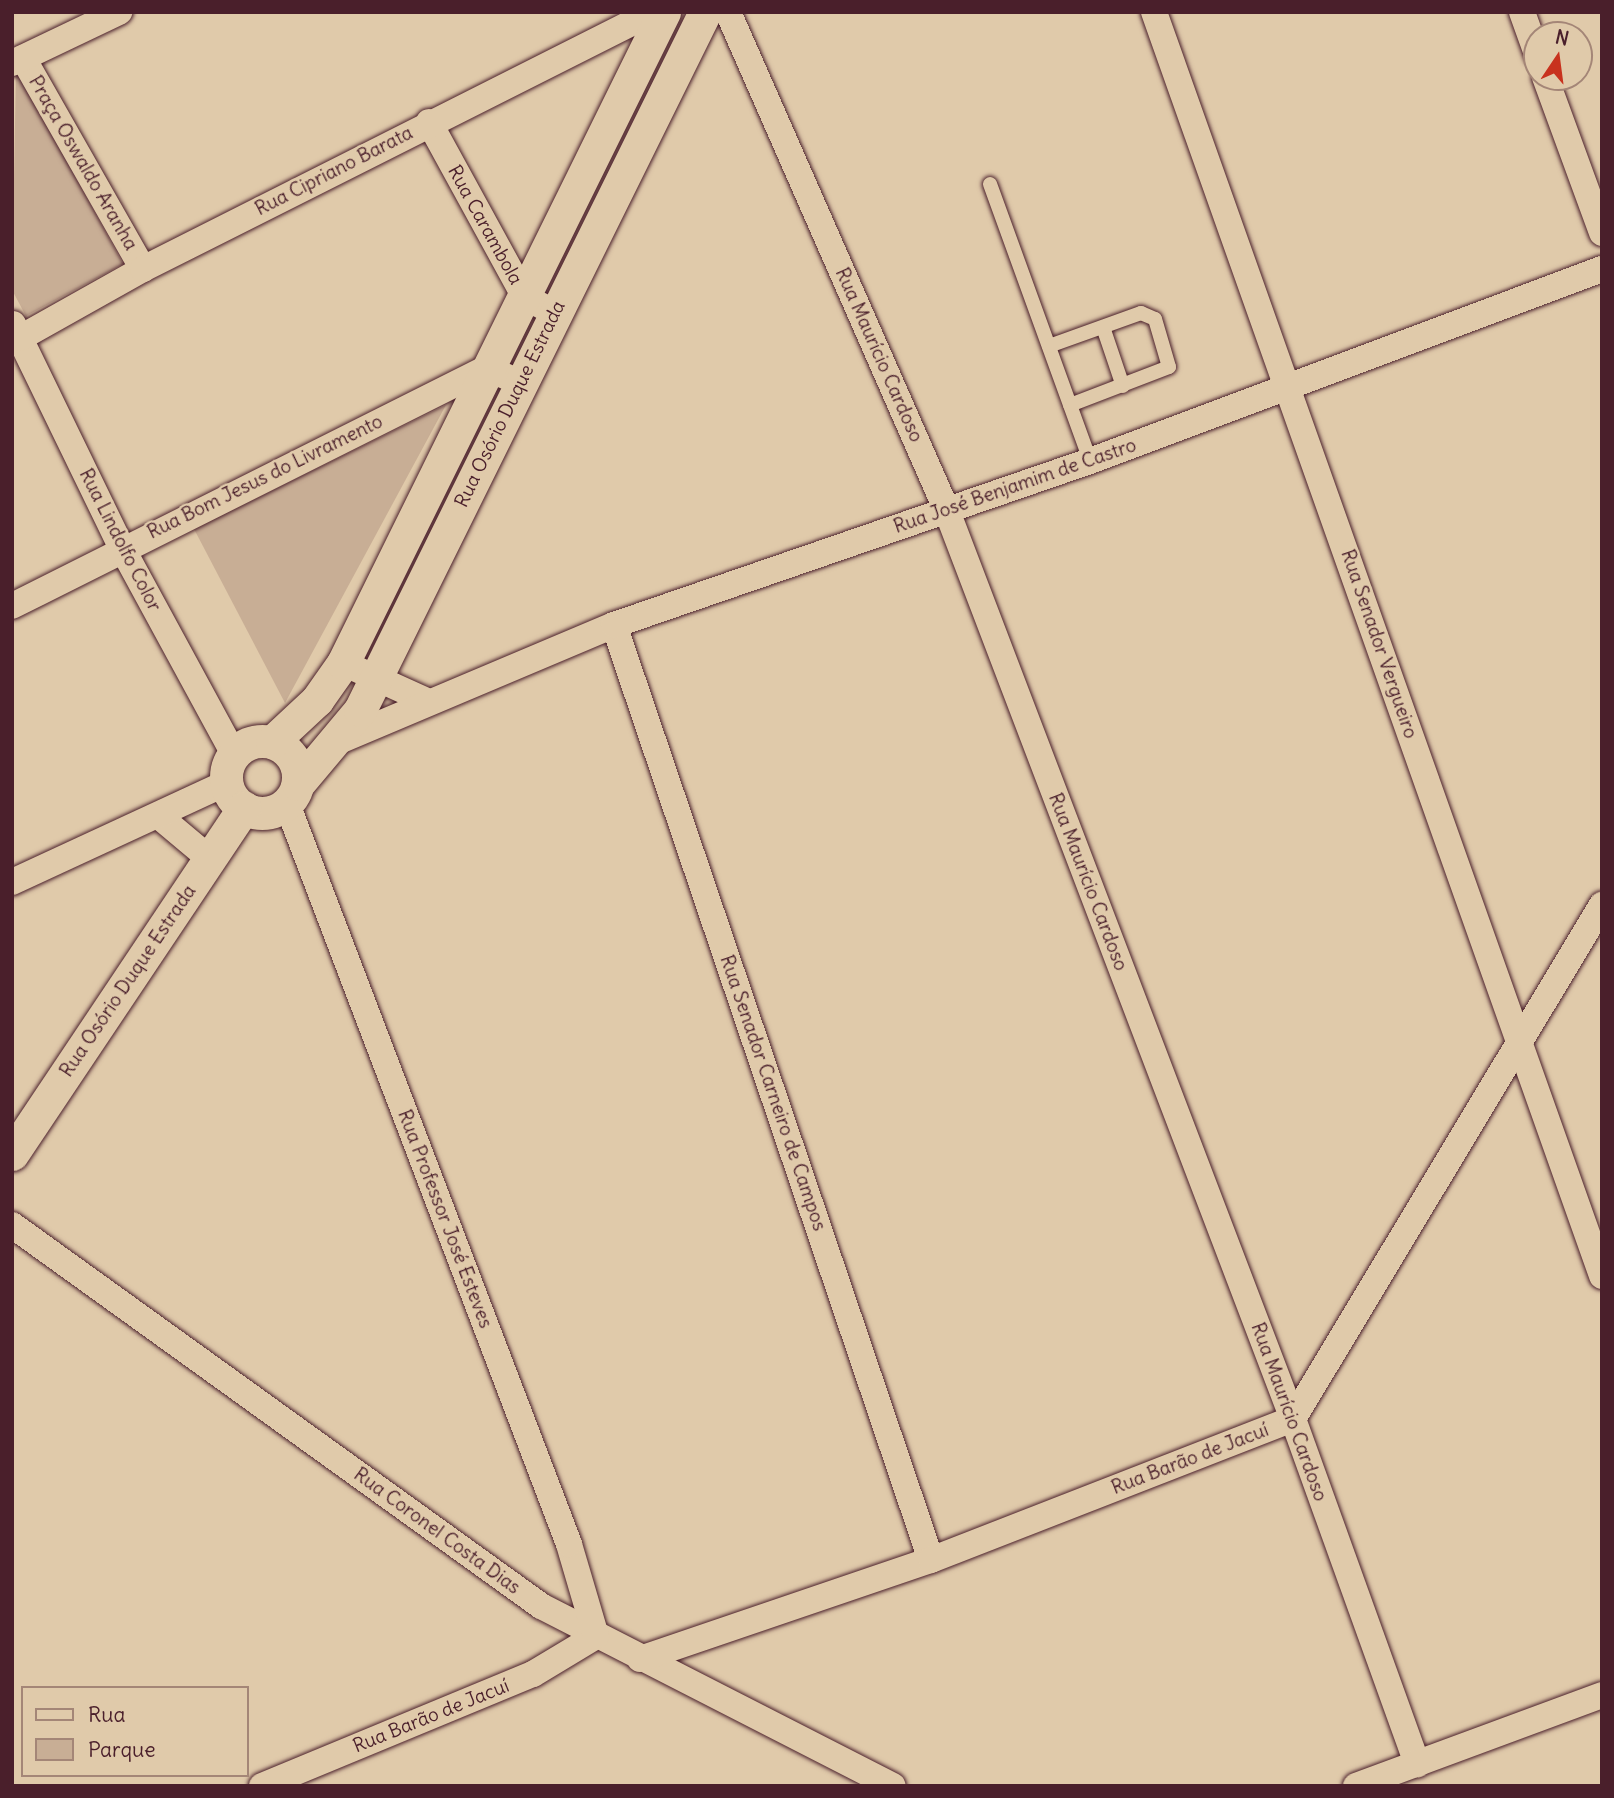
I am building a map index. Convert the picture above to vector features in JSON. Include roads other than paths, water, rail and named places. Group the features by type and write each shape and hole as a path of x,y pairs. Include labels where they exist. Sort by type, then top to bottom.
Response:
{"street":[{"name":"Rua Cipriano Barata","path":"16,330 143,269 429,122 653,12"},
{"name":"Rua Osório Duque Estrada","path":"272,742 317,700 343,663 664,12"},
{"name":"Rua Osório Duque Estrada","path":"292,794 360,710 705,12"},
{"name":"Rua Maurício Cardoso","path":"728,12 947,511 1293,1419 1417,1764"},
{"name":"Rua Senador Vergueiro","path":"1154,12 1290,385 1518,1049 1602,1276"},
{"path":"18,60 113,14"},
{"name":"Praça Oswaldo Aranha","path":"18,60 143,269"},
{"path":"1550,91 1602,233"},
{"name":"Rua Carambola","path":"429,122 525,297 555,313"},
{"name":"Rua José Benjamim de Castro","path":"329,745 614,625 1090,461 1602,269"},
{"name":"Rua Lindolfo Color","path":"16,330 235,782"},
{"path":"487,368 520,383"},
{"name":"Rua Bom Jesus do Livramento","path":"12,606 122,548 487,368"},
{"name":"Rua Senador Carneiro de Campos","path":"614,625 931,1560"},
{"path":"343,663 429,702"},
{"path":"12,882 235,782 251,742 272,742 290,753 292,794 262,813 235,782"},
{"name":"Rua Osório Duque Estrada","path":"12,1154 210,859 235,782"},
{"name":"Rua Professor José Esteves","path":"292,794 569,1544 596,1636"},
{"path":"160,817 210,859"},
{"name":"Rua Barão de Jacuí","path":"640,1659 931,1560 1293,1419 1518,1049 1602,905"},
{"name":"Rua Coronel Costa Dias","path":"12,1225 541,1606 640,1659 893,1786"},
{"name":"Rua Barão de Jacuí","path":"262,1786 533,1674 596,1636"},
{"path":"1356,1786 1602,1695"}],"lane":[{"path":"990,184 1090,461"},
{"path":"1049,346 1104,330 1141,313 1155,319 1159,329 1169,367 1070,405"},
{"path":"1104,330 1124,386"}]}
